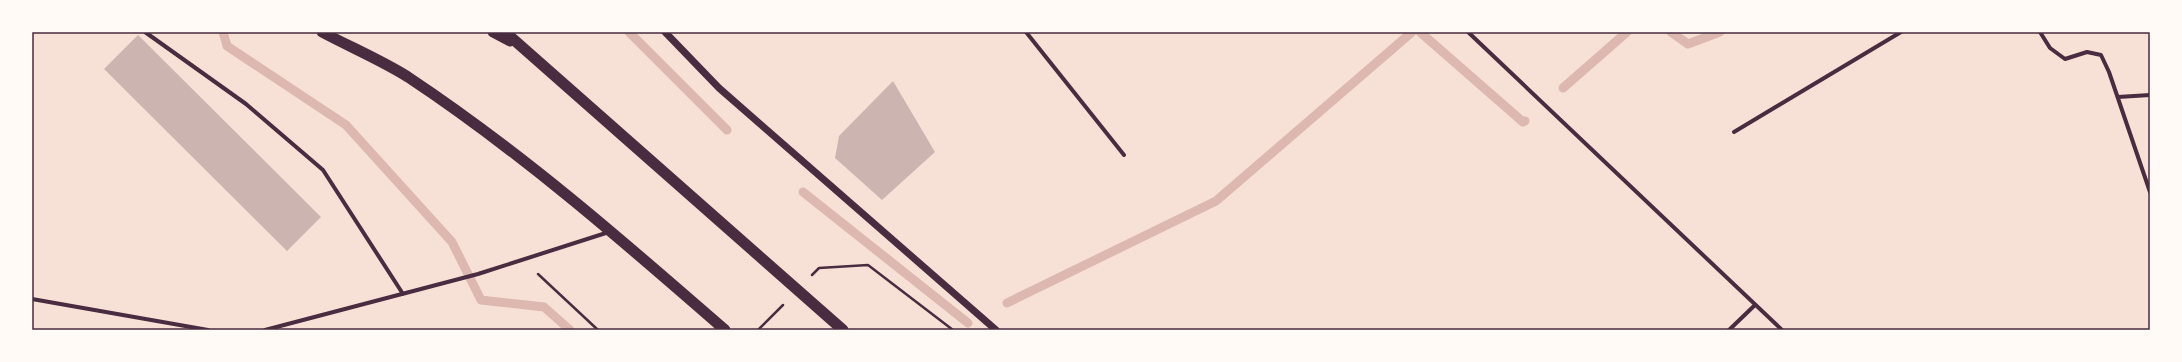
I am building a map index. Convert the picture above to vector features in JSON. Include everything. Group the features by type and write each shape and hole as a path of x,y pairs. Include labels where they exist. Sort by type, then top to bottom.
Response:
{"highway":[{"path":"322,32 406,76 486,132 612,232 725,330"},
{"path":"493,32 520,46"},
{"path":"504,32 843,330"}],"street":[{"path":"145,32 246,104 323,170 403,294"},
{"path":"665,32 719,88 996,330"},
{"path":"1026,32 1124,155"},
{"path":"1468,32 1782,330"},
{"path":"1734,132 1901,32"},
{"path":"2040,32 2050,48 2065,59 2087,52 2101,55 2109,72 2150,192"},
{"path":"2118,98 2150,95"},
{"path":"265,330 478,274 524,261 612,232"},
{"path":"32,298 208,330"},
{"path":"1729,330 1755,305"}],"path":[{"path":"524,261 598,330"},
{"path":"808,279 819,268 868,265 953,330"},
{"path":"758,330 786,302"}],"building":[{"path":"138,35 321,217 287,251 104,69"},
{"path":"893,81 935,152 882,200 835,158 839,136"}],"waterway":[{"path":"223,32 227,46 346,125 452,242 481,300 544,307 570,330"},
{"path":"629,32 727,130"},
{"path":"1007,303 1216,201 1412,32"},
{"path":"1420,32 1523,122 1525,121"},
{"path":"1563,88 1627,32"},
{"path":"1671,32 1688,44 1720,32"},
{"path":"803,192 968,323"}]}
